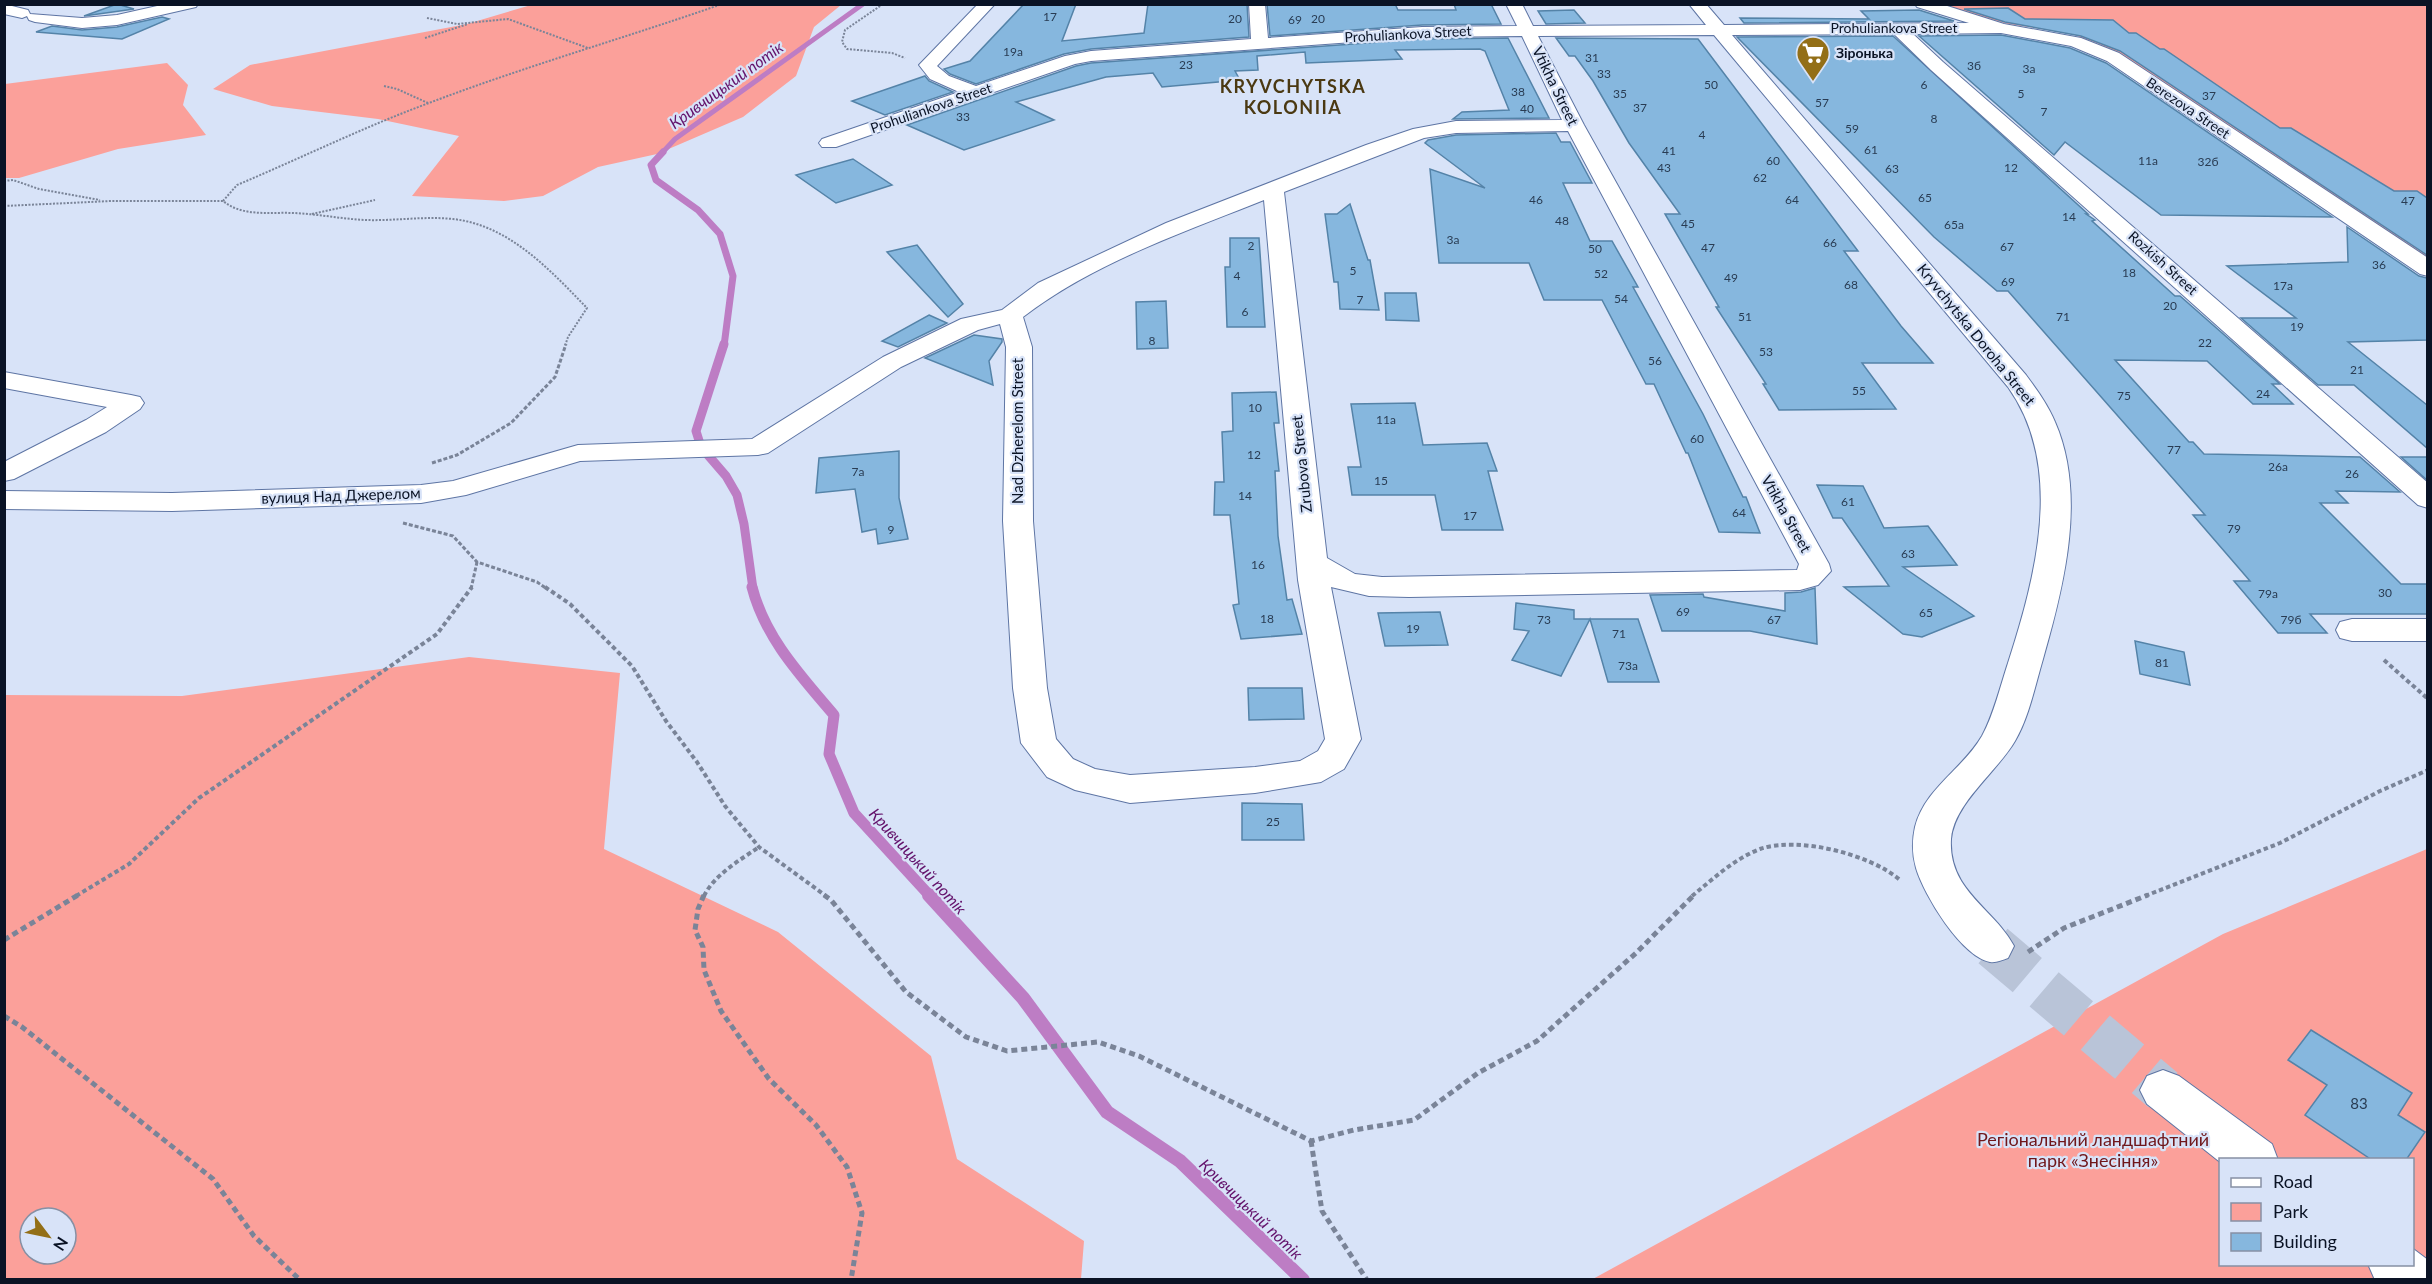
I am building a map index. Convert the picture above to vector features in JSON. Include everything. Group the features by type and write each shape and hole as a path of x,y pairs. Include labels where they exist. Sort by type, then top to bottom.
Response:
{"street":[{"path":"4,9 82,23 117,20 190,4"},
{"path":"978,93 938,77 928,65 987,4"},
{"path":"1257,4 1260,44"},
{"name":"Vtikha Street","path":"1312,561 1332,577 1349,583 1398,586 1800,580 1812,575 1815,571 1814,564 1574,125 1514,4"},
{"name":"Kryvchytska Doroha Street","path":"1697,4 2017,381 2035,407 2045,430 2055,499 2052,551 2038,623 1998,738 1980,764 1941,811 1932,837 1934,861 1947,893 1976,930 1993,946"},
{"name":"Berezova Street","path":"1923,4 2001,28 2075,42 2113,57 2427,268"},
{"name":"Prohuliankova Street","path":"829,143 1071,60 1091,56 1382,34 1719,28 2001,28"},
{"name":"Rozkish Street","path":"1898,28 1937,66 2427,499"},
{"path":"1010,315 1046,288 1173,228 1372,149 1420,133 1456,127 1574,125"},
{"name":"Zrubova Street","path":"1274,189 1312,561 1343,739"},
{"name":"вулиця Над Джерелом","path":"4,501 172,502 384,495 456,489 578,453 672,448 758,447 892,362 970,324 1010,315"},
{"name":"Nad Dzherelom Street","path":"1010,315 1019,347 1018,521 1030,688 1039,743 1060,768 1088,781 1130,789 1255,780 1308,773 1331,760 1343,739"},
{"path":"4,380 131,403 96,426 4,473"},
{"path":"2352,630 2427,630"},
{"path":"2163,1090 2252,1158"},
{"path":"2396,1266 2413,1280"}],"path":[{"path":"223,201 237,185 342,139 403,116 428,103 560,56 722,4"},
{"path":"883,4 845,30 842,42 847,49 892,53 928,65"},
{"path":"427,18 457,24 508,19 588,48"},
{"path":"425,38 478,21"},
{"path":"384,86 397,89 428,103"},
{"path":"4,181 13,180 71,196 111,201"},
{"path":"308,215 375,200"},
{"path":"4,206 111,201 223,201 228,206 266,213 343,219 467,221 515,243 557,278 587,308 568,337 555,377 511,423 457,455 423,466"},
{"path":"384,495 381,518 453,536 477,562 537,582 570,604 632,666 666,721 725,806 759,847 831,900 906,992 966,1037 1007,1051 1098,1042 1138,1056 1311,1140 1414,1120 1478,1073 1537,1041 1636,953 1684,903 1725,868 1761,849 1802,845 1846,852 1892,873 1909,888"},
{"path":"4,940 129,864 199,798 437,634 471,591 477,562"},
{"path":"2402,677 2427,699"},
{"path":"2021,957 2064,928 2280,843 2380,791 2427,770"},
{"path":"759,847 732,865 707,889 698,909 695,930 703,947 704,970 721,1011 769,1079 816,1125 847,1167 862,1213 851,1280"},
{"path":"4,1016 22,1027 213,1179 254,1236 300,1280"},
{"path":"1311,1140 1322,1211 1367,1280"}],"green space":[{"path":"531,5 841,5 814,27 796,76 743,117 657,154 598,167 543,196 504,201 412,196 459,136 378,119 272,106 213,89 250,65 467,24"},
{"path":"1936,5 2427,5 2427,262 2130,61 2099,44 2069,33 2008,24"},
{"path":"167,63 188,85 183,105 206,135 118,149 19,178 5,178 5,84"},
{"path":"469,657 620,673 604,849 778,932 931,1056 957,1159 1084,1241 1081,1279 5,1279 5,695 182,696"},
{"name":"Регіональний ландшафтний парк «Знесіння»","path":"2427,849 2427,1279 1591,1280 2223,934"}],"building":[{"path":"117,4 134,9 84,16"},
{"path":"1024,4 1076,4 1062,41 1144,33 1148,4 1247,4 1249,37 1091,49 1064,54 976,84 950,74 944,69 970,61"},
{"path":"1267,4 1395,4 1398,10 1456,10 1454,4 1491,4 1501,24 1422,25 1270,36"},
{"path":"2008,8 2025,19 2113,20 2129,33 2136,33 2160,49 2164,49 2280,128 2291,128 2394,191 2417,191 2427,198 2427,255 2120,51 2081,36 2005,22 1964,9"},
{"path":"1574,10 1585,23 1546,24 1538,11"},
{"path":"1919,10 1954,21 1744,23 1740,18 1869,19 1861,11"},
{"path":"162,17 169,19 122,39 36,32 52,26 82,30 117,27"},
{"path":"2001,35 2070,48 2106,63 2332,217 2161,215 2065,142 2054,155 1919,36"},
{"path":"1893,36 2175,296 2180,296 2280,384 2272,384 2293,404 2253,404 2207,361 2115,360 2189,442 2193,442 2204,454 2360,457 2400,492 2336,491 2348,503 2320,503 2401,584 2427,584 2427,614 2310,614 2327,633 2278,633 2234,581 2250,581 2193,515 2205,515 2008,291 1997,291 1934,237 1737,37"},
{"path":"1508,38 1549,118 1453,119 1462,112 1509,110 1485,51 1480,49 1395,50 1402,59 1306,63 1305,52 1257,56 1258,70 1235,71 1240,80 1162,87 1153,73 1106,77 1016,102 1054,120 964,150 907,125 1076,66 1091,63 1422,39"},
{"path":"1556,38 1698,39 1858,251 1844,251 1901,326 1933,363 1862,363 1896,409 1779,410 1763,384 1766,384 1716,307 1719,307 1665,214 1680,214 1629,143 1593,81 1575,56 1569,56"},
{"path":"925,76 929,81 953,92 885,115 852,101"},
{"path":"1556,133 1561,142 1570,142 1592,183 1563,183 1590,241 1612,241 1638,287 1633,287 1703,414 1743,497 1746,497 1760,533 1719,532 1688,453 1654,384 1646,384 1602,300 1544,300 1529,263 1439,263 1430,169 1485,188 1425,143 1428,140 1456,135"},
{"path":"853,159 892,185 836,203 796,175"},
{"path":"1350,204 1368,260 1370,260 1379,310 1340,309 1338,282 1334,282 1325,214 1337,214"},
{"path":"2347,227 2419,276 2427,278 2427,340 2348,342 2427,405 2427,448 2354,385 2318,385 2241,318 2296,318 2227,266 2348,262"},
{"path":"1230,238 1259,238 1265,327 1227,327 1225,267 1230,267"},
{"path":"917,245 963,304 948,317 887,252"},
{"path":"1385,293 1416,293 1419,321 1386,320"},
{"path":"1166,301 1168,348 1137,349 1136,302"},
{"path":"929,315 947,323 898,347 882,341"},
{"path":"974,335 1002,339 989,361 993,385 925,358"},
{"path":"1276,392 1279,423 1274,423 1279,471 1275,471 1278,536 1287,600 1292,599 1302,634 1241,639 1233,605 1239,604 1230,515 1214,515 1215,482 1224,482 1222,432 1233,431 1232,393"},
{"path":"1415,403 1423,445 1487,443 1497,471 1488,471 1503,530 1442,530 1435,495 1352,495 1348,467 1361,467 1351,404"},
{"path":"899,451 899,498 908,539 878,544 876,529 862,532 855,489 816,493 819,458"},
{"path":"2401,457 2427,457 2427,480"},
{"path":"1817,485 1863,486 1884,528 1928,526 1957,565 1903,567 1974,616 1922,637 1903,634 1844,587 1889,586 1842,518 1833,518"},
{"path":"1815,588 1817,644 1750,631 1662,631 1650,595 1703,594 1704,597 1785,611 1785,593"},
{"path":"1516,603 1574,610 1574,619 1590,619 1561,676 1512,660 1529,631 1514,629"},
{"path":"1440,612 1448,645 1385,646 1378,613"},
{"path":"1590,619 1638,619 1659,682 1608,682"},
{"path":"2135,641 2184,652 2190,685 2140,674"},
{"path":"1248,688 1302,688 1304,719 1249,720"},
{"path":"1242,803 1302,804 1304,840 1242,840"},
{"path":"2311,1030 2412,1093 2398,1115 2425,1132 2407,1158 2369,1158 2305,1115 2327,1085 2288,1060"}],"waterway":[{"name":"Кривчицький потік","path":"662,153 675,139 863,4"},
{"name":"Кривчицький потік","path":"663,152 651,165 656,180 698,210 720,234 733,276 724,346"},
{"name":"Кривчицький потік","path":"724,344 696,431 701,447 726,476 737,495 744,524 753,589"},
{"name":"Кривчицький потік","path":"752,587 758,606 775,640 797,671 834,715 829,754 854,813 930,896"},
{"name":"Кривчицький потік","path":"929,895 1023,998 1107,1112 1180,1161 1303,1280"}],"tunnel":[{"path":"1993,946 2163,1090"}],"place":[{"name":"Зіронька","path":"1813,82"}],"district":[{"name":"KRYVCHYTSKA KOLONIIA","path":"1293,97"}]}
